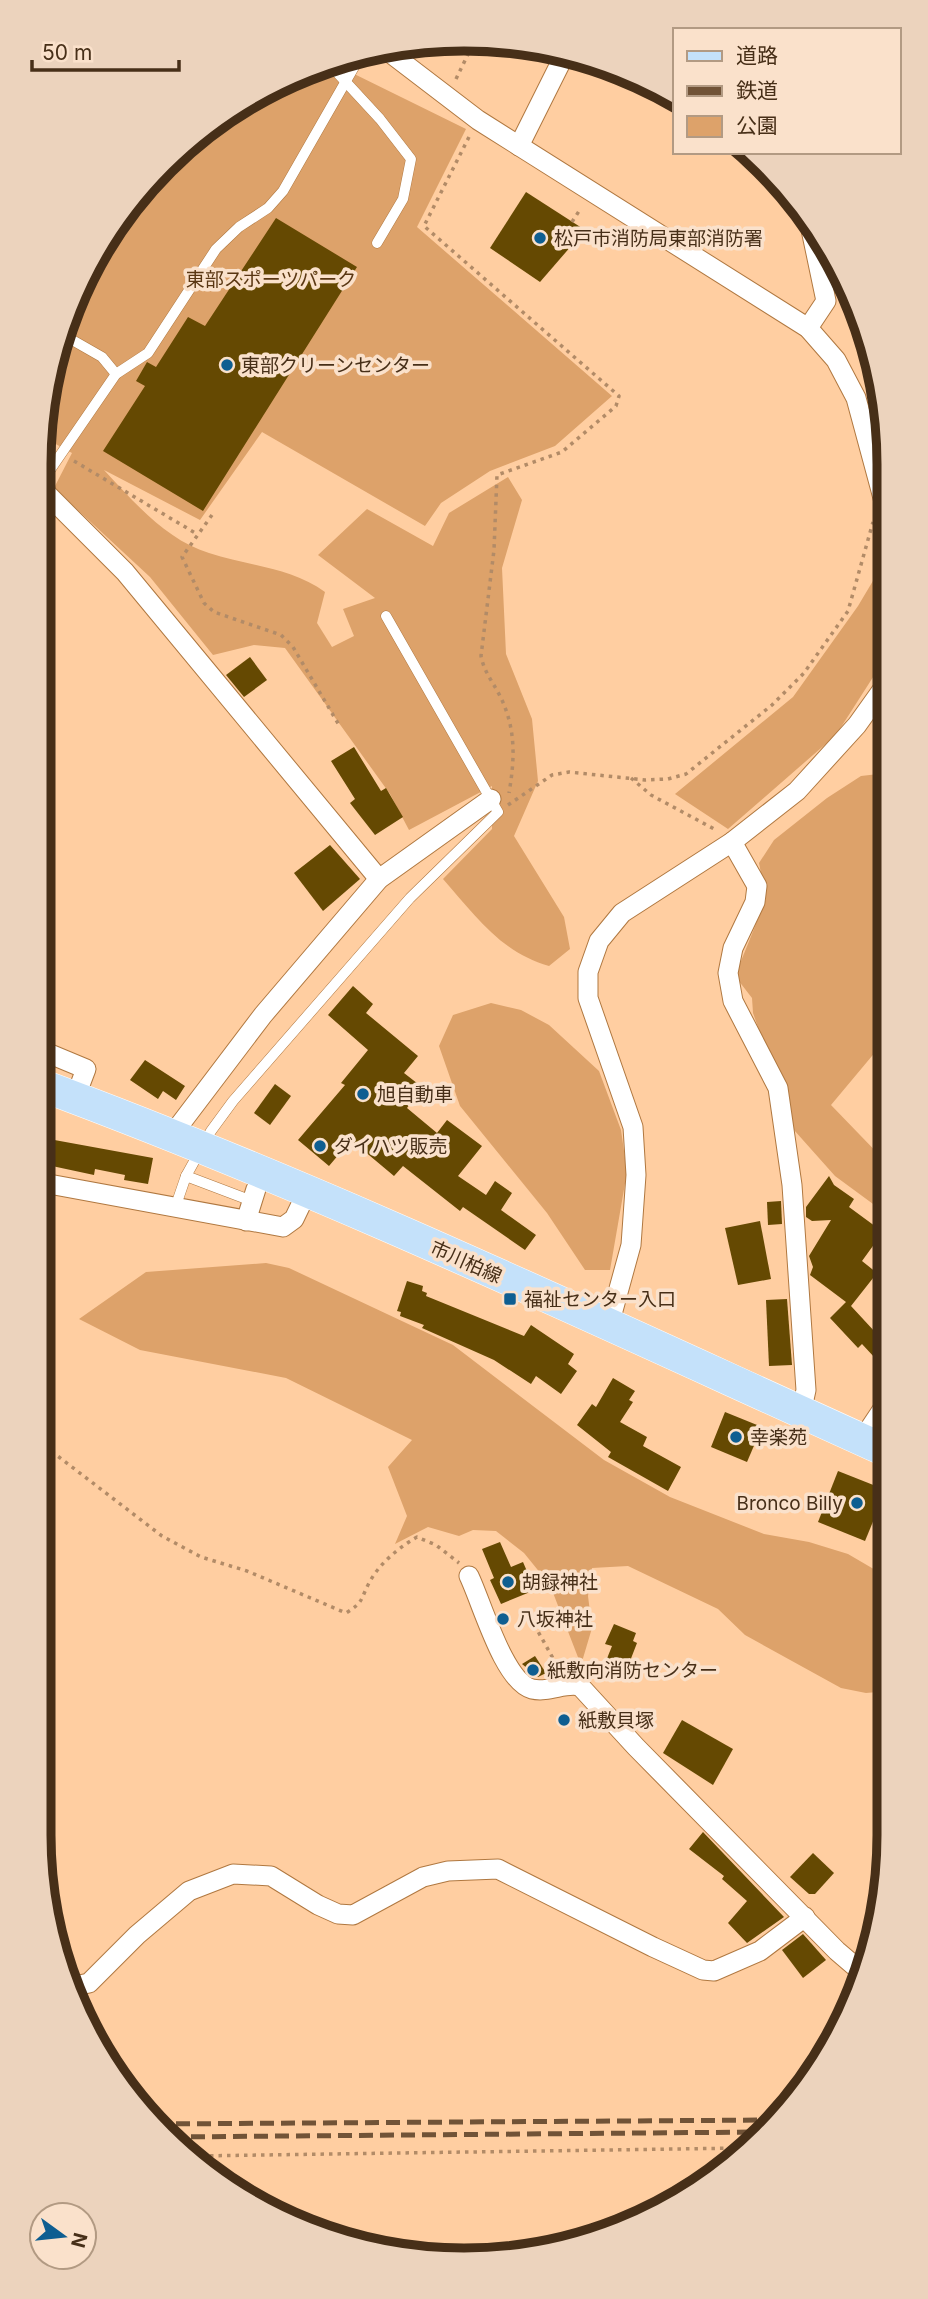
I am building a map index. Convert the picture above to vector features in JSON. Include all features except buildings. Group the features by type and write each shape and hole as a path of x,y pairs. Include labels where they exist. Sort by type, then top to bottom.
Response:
{"main road":[{"name":"市川柏線","path":"51,1089 172,1135 307,1192 875,1446"}],"street":[{"path":"395,57 478,120 808,328 836,360 856,398 877,504"},
{"path":"519,146 561,63"},
{"path":"808,328 826,301 813,242"},
{"path":"51,497 125,572 379,879"},
{"path":"609,1325 631,1245 636,1175 633,1127 588,998 588,972 599,941 622,913 732,842 797,791 857,725 877,697"},
{"path":"172,1135 263,1015 379,879 499,805"},
{"path":"732,842 757,886 755,902 733,948 728,973 733,1001 778,1088 792,1185 806,1390 801,1413"},
{"path":"51,1054 86,1069 75,1098"},
{"path":"51,1185 283,1227 290,1225 307,1192"},
{"path":"246,1221 254,1195"},
{"path":"469,1576 500,1655 519,1684 544,1692 580,1686 636,1747 855,1968"},
{"path":"80,1987 89,1983 137,1935 190,1891 233,1874 271,1875 318,1906 338,1914 353,1915 423,1877 448,1871 498,1870 653,1947 703,1970 714,1971 760,1951 805,1917"}],"lane":[{"path":"51,468 116,374 148,353 216,249 239,227 268,208 284,191 355,66"},
{"path":"336,71 380,119 411,159 403,199 377,243"},
{"path":"71,339 102,357 116,374"},
{"path":"175,1209 186,1176 211,1131 233,1101 410,898 499,805 386,616"},
{"path":"186,1176 254,1195"}],"path":[{"path":"448,97 470,51"},
{"path":"478,120 424,226 619,396 616,406 562,452 497,475 494,550 481,656 483,669 513,723 514,761 499,805"},
{"path":"61,454 197,534"},
{"path":"212,515 182,556 204,603 214,612 281,635 293,647 339,725"},
{"path":"499,805 552,775 569,772 668,779 686,774 772,705 804,673 848,611 877,518"},
{"path":"629,777 651,795 710,826 732,842"},
{"path":"51,1451 162,1536 201,1557 247,1571 326,1607 346,1613 362,1603 369,1582 396,1550 417,1537 436,1545 469,1576"},
{"path":"526,1610 565,1679"},
{"path":"204,2156 733,2148"}],"green space":[{"name":"東部スポーツパーク","path":"344,69 466,129 417,227 612,396 555,446 490,471 441,503 425,526 262,432 200,520 104,470 152,519 193,547 284,572 325,592 317,623 332,647 354,636 343,609 375,598 318,555 367,509 433,546 449,513 508,477 522,500 502,568 506,654 532,719 538,781 514,836 564,917 570,949 549,966 517,952 490,931 443,879 492,829 492,786 409,830 390,794 285,648 254,645 213,655 150,577 54,488 72,453 52,442 54,410 65,357 93,281 136,212 172,172 212,136 281,93"},
{"path":"877,574 877,671 836,735 728,829 675,794 793,697 858,606"},
{"path":"877,774 877,1050 831,1105 877,1153 877,1207 835,1176 794,1130 753,1013 752,998 735,976 766,899 759,863 774,840 827,798 861,776"},
{"path":"491,1003 521,1010 549,1025 599,1071 621,1130 627,1172 610,1270 585,1270 547,1213 460,1106 439,1046 453,1015"},
{"path":"266,1263 289,1268 453,1345 604,1460 670,1497 764,1534 809,1542 848,1554 877,1571 877,1692 866,1693 841,1688 745,1635 718,1609 628,1566 592,1568 588,1596 592,1628 581,1665 550,1585 524,1553 496,1531 473,1530 459,1536 428,1527 395,1544 407,1516 388,1467 412,1440 286,1378 140,1350 79,1319 146,1272"}],"railway":[{"path":"169,2124 763,2120"},
{"path":"182,2137 751,2132"}],"place":[{"name":"松戸市消防局東部消防署","path":"540,238"},
{"name":"東部クリーンセンター","path":"227,365"},
{"name":"旭自動車","path":"363,1094"},
{"name":"ダイハツ販売","path":"320,1146"},
{"name":"福祉センター入口","path":"510,1299"},
{"name":"幸楽苑","path":"736,1437"},
{"name":"Bronco Billy","path":"857,1503"},
{"name":"胡録神社","path":"508,1582"},
{"name":"八坂神社","path":"503,1619"},
{"name":"紙敷向消防センター","path":"533,1670"},
{"name":"紙敷貝塚","path":"564,1720"}]}
